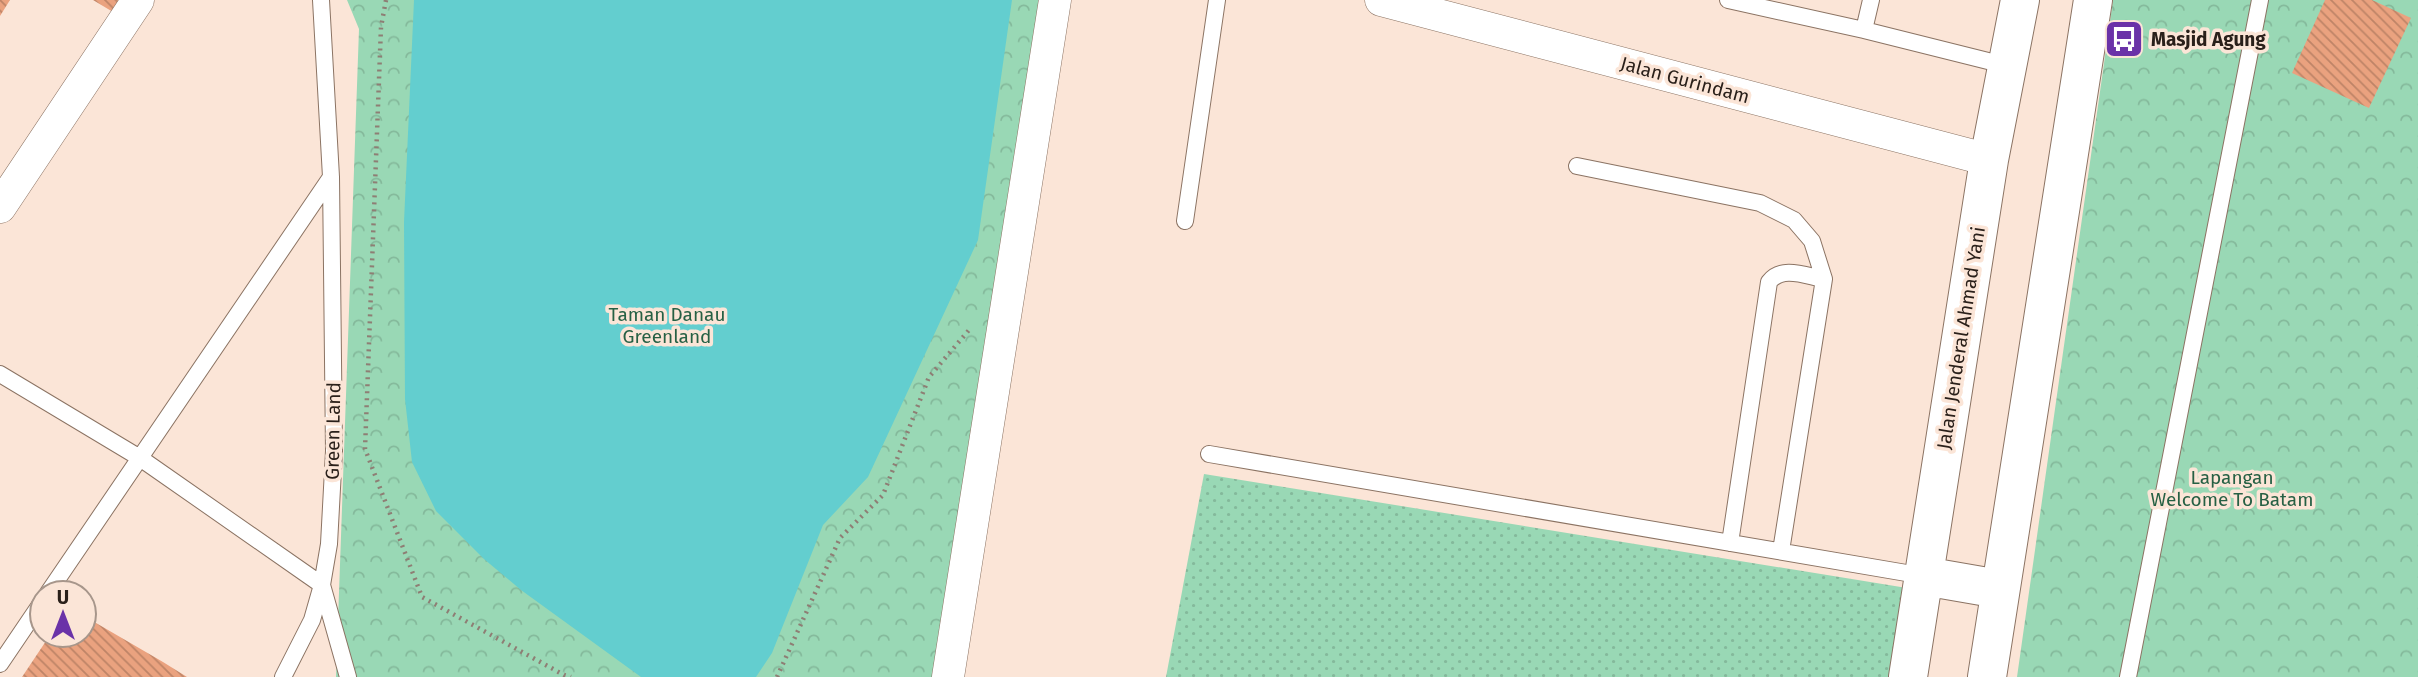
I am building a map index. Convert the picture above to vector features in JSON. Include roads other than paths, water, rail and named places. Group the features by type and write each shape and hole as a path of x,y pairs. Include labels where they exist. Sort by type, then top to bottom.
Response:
{"highway":[{"name":"Jalan Jenderal Ahmad Yani","path":"1908,677 1989,160 2020,0"},
{"path":"1987,677 2093,0"},
{"path":"1924,576 1999,589"}],"street":[{"path":"0,208 138,0"},
{"path":"948,677 1055,0"},
{"name":"Jalan Gurindam","path":"1381,0 1443,8 1989,160"}],"lane":[{"name":"Green Land","path":"283,677 312,620 322,585 329,544 334,451 331,177 321,0"},
{"path":"1185,221 1217,0"},
{"path":"1728,0 2008,66"},
{"path":"1864,30 1871,0"},
{"path":"2128,677 2260,0"},
{"path":"1577,166 1760,203 1794,220 1812,241 1824,279 1781,551"},
{"path":"58,579 331,177"},
{"path":"1730,543 1769,282 1774,275 1784,272 1824,279"},
{"path":"0,374 140,458 322,585 348,677"},
{"path":"1209,454 1924,576"},
{"path":"0,664 28,623"}],"water":[{"name":"Taman Danau Greenland","path":"414,0 1012,0 978,240 868,477 823,525 772,653 756,677 641,677 521,590 484,559 436,511 412,462 405,399 404,222"}],"place":[{"name":"Masjid Agung","path":"2124,39"}],"park label":[{"name":"Lapangan Welcome To Batam","path":"2232,488"}]}
